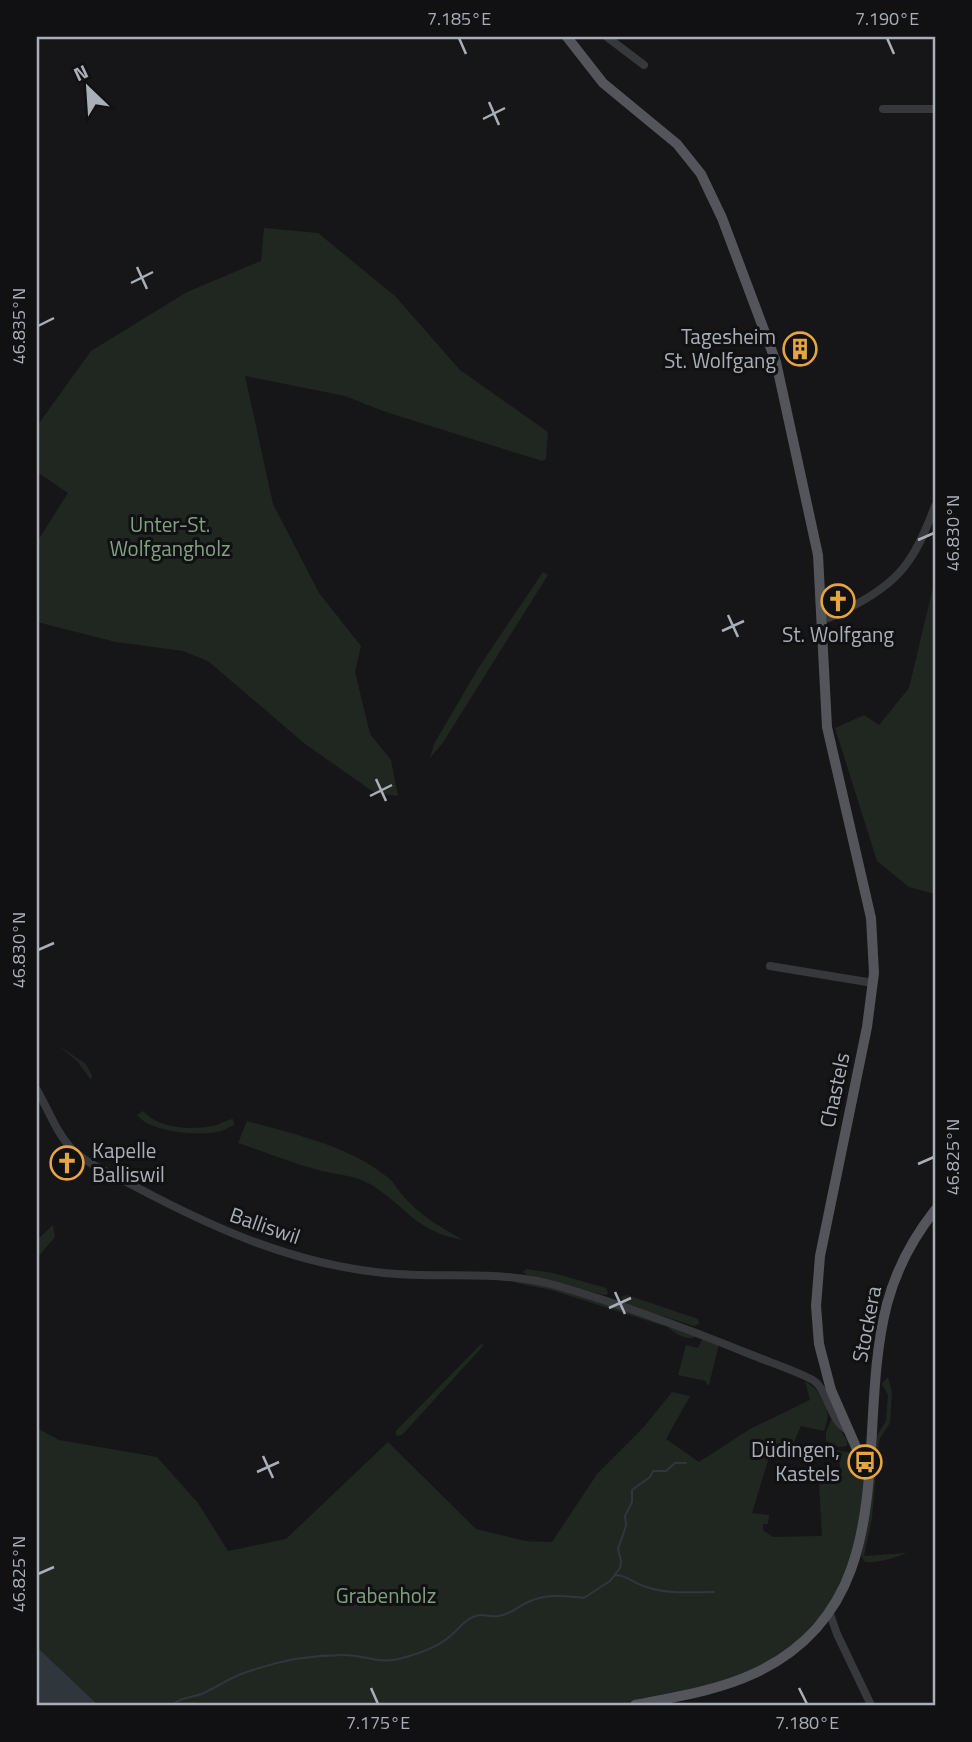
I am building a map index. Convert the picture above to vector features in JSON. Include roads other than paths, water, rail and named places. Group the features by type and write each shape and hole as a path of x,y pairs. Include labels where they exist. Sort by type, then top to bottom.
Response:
{"main road":[{"path":"567,37 603,83 684,152 707,184 776,362 813,525 819,563 822,620"},
{"name":"Chastels","path":"822,620 825,709 832,756 869,908 873,983 867,1027 820,1256 816,1322 831,1390 853,1442 862,1454 870,1457"},
{"name":"Stockera","path":"635,1705 717,1687 760,1671 798,1645 829,1611 848,1581 858,1555 865,1520 881,1338 888,1298 906,1255 935,1210"},
{"path":"853,1442 872,1438"}],"street":[{"path":"607,37 644,65"},
{"path":"883,109 935,109"},
{"path":"901,573 916,551 935,506"},
{"path":"822,620 859,604 912,567"},
{"path":"770,966 873,983"},
{"name":"Balliswil","path":"37,1090 67,1143 87,1160 197,1219 248,1241 296,1256 357,1270 426,1276 496,1274 533,1280"},
{"name":"Chastels","path":"533,1280 691,1329 813,1380 839,1423 847,1430"},
{"path":"829,1611 871,1705"}],"waterway":[{"path":"173,1705 239,1675 277,1663 330,1655 396,1659 440,1644 473,1617 503,1615 542,1597 584,1598 610,1581 620,1568 618,1549 626,1526 625,1516 632,1502 632,1490 650,1477 653,1471 666,1471 675,1463 686,1463"},
{"path":"615,1575 659,1590 714,1592"}],"place":[{"name":"Tagesheim St. Wolfgang","path":"800,349"},
{"name":"St. Wolfgang","path":"838,601"},
{"name":"Kapelle Balliswil","path":"67,1163"},
{"name":"Düdingen, Kastels","path":"865,1462"}],"park label":[{"name":"Unter-St. Wolfgangholz","path":"170,537"},
{"name":"Grabenholz","path":"386,1596"}]}
